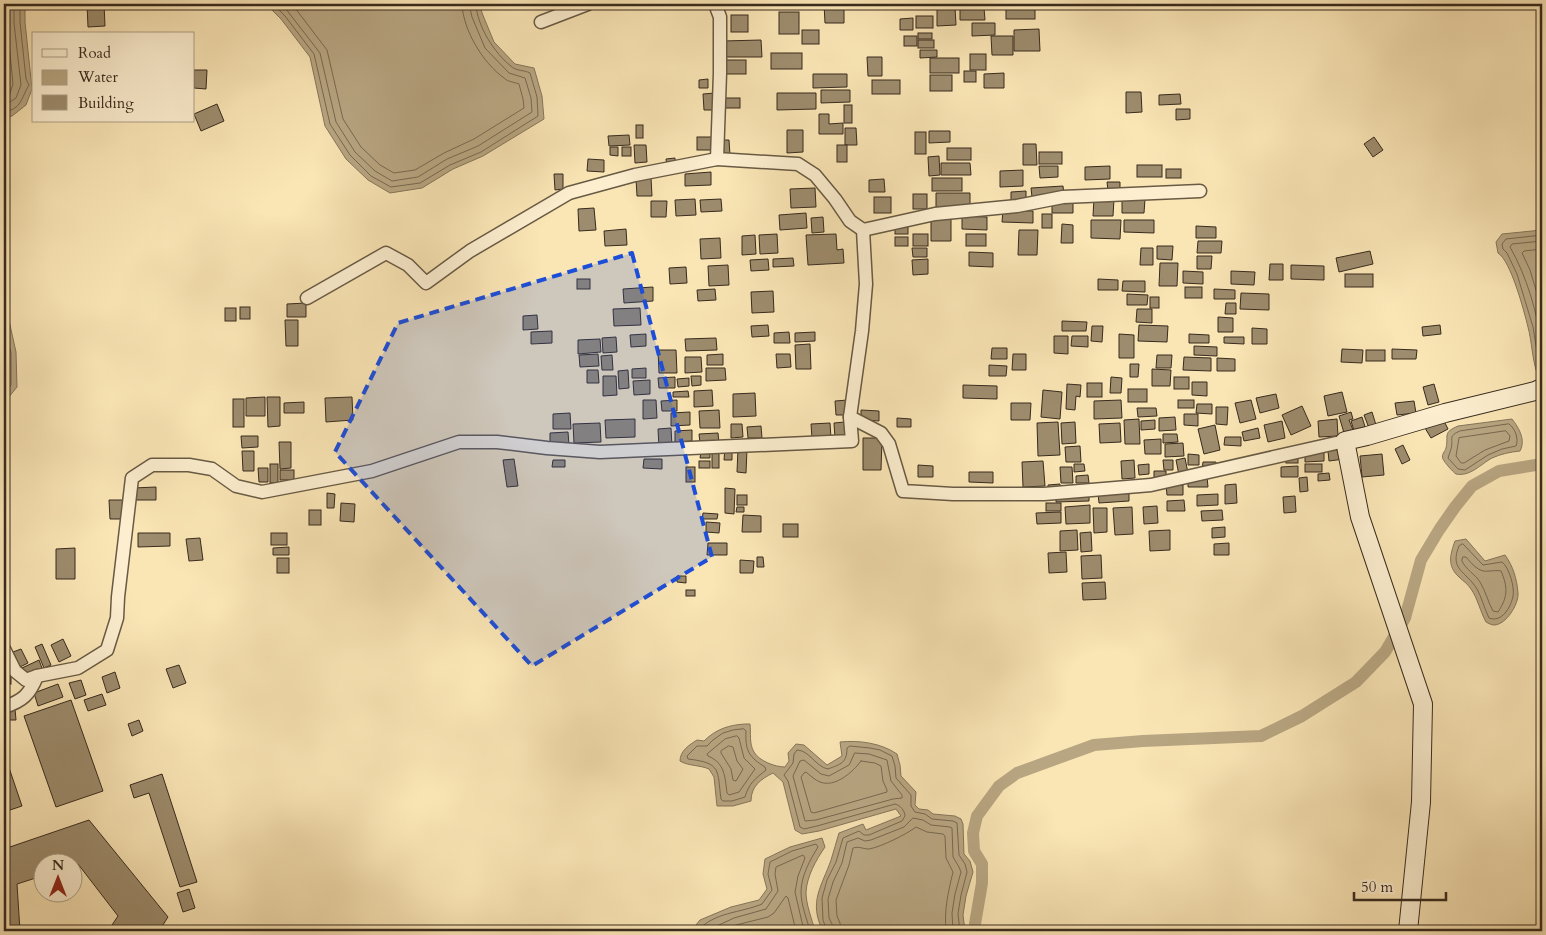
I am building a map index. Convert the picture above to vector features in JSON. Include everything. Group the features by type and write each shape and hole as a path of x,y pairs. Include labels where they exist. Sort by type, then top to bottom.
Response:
{"street":[{"path":"541,22 588,4"},
{"path":"715,4 720,17 718,159"},
{"path":"307,298 386,253 408,265 426,283 470,251 569,193 635,175 718,159 798,164 815,176 835,199 850,221 863,230 935,214 1017,206 1062,197 1200,191"},
{"path":"4,649 15,672 26,680 78,668 107,650 118,618 118,597 132,478 152,465 189,465 212,469 236,486 262,492 372,471 459,442 497,442 600,452 852,440 850,417 862,331 866,284 863,230"},
{"path":"850,417 881,433 889,444 903,491 953,494 1044,494 1151,485 1367,436 1445,412 1542,388"},
{"path":"1345,441 1360,517 1423,704 1421,802 1408,931"},
{"path":"4,707 17,703 32,688 37,676"}],"highlighted area":[{"path":"632,253 712,557 532,666 335,452 398,323"}],"water":[{"path":"4,4 25,4 32,89 26,105 12,116 4,118"},
{"path":"266,4 480,4 494,42 515,64 534,68 542,96 544,119 483,156 453,169 422,188 390,193 368,180 346,159 325,126 310,57 281,19"},
{"path":"1542,230 1542,373 1537,373 1520,299 1508,266 1498,253 1496,242 1502,234"},
{"path":"4,289 16,352 17,387 8,398 4,399"},
{"path":"1512,419 1522,438 1520,451 1495,457 1466,474 1456,474 1444,461 1442,456 1446,448 1447,435 1453,428"},
{"path":"1466,539 1485,561 1505,555 1512,568 1517,583 1518,598 1511,613 1499,624 1493,625 1486,622 1473,593 1455,573 1451,564 1455,541"},
{"path":"750,724 751,746 756,755 763,761 777,766 785,767 789,761 788,753 796,744 804,745 827,765 842,756 840,742 870,743 884,747 897,754 901,776 916,792 915,805 919,809 928,810 933,814 955,816 961,819 963,824 964,854 970,861 973,872 963,915 965,931 823,931 817,911 818,894 839,833 863,824 866,830 901,816 896,809 802,834 795,830 783,782 773,773 764,778 755,787 751,801 733,806 717,806 714,777 709,769 683,763 680,761 680,757 697,740 704,741 713,733 723,728"},
{"path":"822,838 825,847 812,868 806,892 815,931 691,931 700,920 731,907 759,900 767,889 763,874 765,859 790,847"}],"building":[{"path":"87,4 104,4 105,26 88,27"},
{"path":"779,4 794,4 794,9 779,9"},
{"path":"824,4 844,4 844,23 825,23"},
{"path":"1006,4 1035,4 1035,19 1006,19"},
{"path":"937,7 955,7 956,25 937,26"},
{"path":"984,8 985,20 960,20 960,9"},
{"path":"779,12 799,12 799,34 779,34"},
{"path":"731,15 748,15 748,32 731,32"},
{"path":"916,16 933,16 933,28 916,28"},
{"path":"913,18 913,30 900,30 900,19"},
{"path":"972,23 995,23 995,35 972,36"},
{"path":"1039,29 1040,51 1014,51 1014,30"},
{"path":"802,30 819,30 819,44 802,44"},
{"path":"918,33 932,33 932,39 918,39"},
{"path":"904,36 917,36 917,46 904,46"},
{"path":"991,36 1013,36 1013,55 992,55"},
{"path":"761,40 762,57 723,57 723,41"},
{"path":"918,40 934,40 934,48 918,48"},
{"path":"920,50 937,50 937,57 920,58"},
{"path":"771,53 802,53 802,69 771,69"},
{"path":"970,54 986,54 986,70 970,70"},
{"path":"867,57 882,57 882,76 868,76"},
{"path":"930,58 959,58 959,73 930,73"},
{"path":"724,60 746,60 746,74 724,74"},
{"path":"195,70 207,70 206,89 195,88"},
{"path":"964,71 976,71 976,82 964,82"},
{"path":"1004,73 1004,88 984,88 984,74"},
{"path":"813,74 847,74 847,87 813,88"},
{"path":"930,75 952,75 952,91 930,91"},
{"path":"708,79 708,88 699,88 699,80"},
{"path":"872,80 900,80 900,94 872,94"},
{"path":"821,90 850,90 850,102 821,103"},
{"path":"1126,92 1141,92 1142,112 1126,113"},
{"path":"715,93 716,110 704,110 703,94"},
{"path":"777,93 816,93 816,109 777,110"},
{"path":"1180,94 1181,104 1159,105 1159,95"},
{"path":"722,98 740,98 740,108 722,108"},
{"path":"217,104 224,121 201,131 195,114"},
{"path":"844,105 852,105 852,123 844,123"},
{"path":"1176,109 1190,109 1190,119 1176,120"},
{"path":"819,114 829,114 829,124 843,123 843,134 819,134"},
{"path":"636,125 643,125 643,138 636,138"},
{"path":"845,128 856,128 857,145 845,145"},
{"path":"787,130 803,130 803,152 787,153"},
{"path":"929,131 950,131 950,142 929,143"},
{"path":"915,132 926,132 926,154 915,154"},
{"path":"629,135 630,145 609,146 608,136"},
{"path":"697,137 714,137 714,150 697,150"},
{"path":"1374,137 1383,150 1373,157 1364,144"},
{"path":"719,140 729,140 730,155 720,155"},
{"path":"1023,144 1036,144 1037,165 1023,165"},
{"path":"634,145 646,145 647,162 635,163"},
{"path":"837,145 847,145 847,162 837,162"},
{"path":"610,147 618,147 618,156 610,155"},
{"path":"622,147 631,147 631,156 622,156"},
{"path":"947,148 971,148 971,160 947,160"},
{"path":"1039,152 1062,152 1062,164 1039,164"},
{"path":"939,156 940,175 929,176 928,157"},
{"path":"675,158 675,166 667,166 666,159"},
{"path":"588,159 604,160 604,172 587,171"},
{"path":"941,163 970,163 971,175 941,175"},
{"path":"1137,165 1162,165 1162,177 1137,177"},
{"path":"1039,166 1058,166 1058,177 1040,178"},
{"path":"1110,166 1110,179 1085,180 1085,167"},
{"path":"1166,169 1181,169 1181,178 1166,178"},
{"path":"1023,170 1023,186 1000,187 1000,171"},
{"path":"711,172 711,185 685,186 685,174"},
{"path":"554,174 563,174 563,189 555,190"},
{"path":"651,178 652,196 637,196 636,179"},
{"path":"932,178 962,178 962,191 932,191"},
{"path":"884,179 885,192 869,192 869,180"},
{"path":"1107,182 1120,182 1120,191 1108,191"},
{"path":"1063,186 1064,195 1032,197 1031,188"},
{"path":"815,188 816,207 791,208 790,189"},
{"path":"1026,191 1026,203 1011,203 1011,192"},
{"path":"936,193 970,193 970,207 936,208"},
{"path":"913,194 927,194 927,209 913,209"},
{"path":"874,197 891,197 891,213 874,213"},
{"path":"1094,198 1114,199 1113,216 1093,216"},
{"path":"1122,198 1145,199 1144,213 1122,213"},
{"path":"695,199 696,215 676,216 675,200"},
{"path":"721,199 722,211 701,212 700,200"},
{"path":"651,201 667,201 666,217 651,217"},
{"path":"1052,202 1073,203 1073,213 1052,213"},
{"path":"594,208 596,230 579,231 578,209"},
{"path":"1003,210 1033,211 1033,223 1002,222"},
{"path":"806,213 807,228 780,230 779,215"},
{"path":"1042,214 1052,214 1052,228 1042,228"},
{"path":"962,216 987,217 987,230 962,229"},
{"path":"823,217 824,232 812,233 811,218"},
{"path":"951,219 951,241 931,241 931,220"},
{"path":"1091,220 1121,220 1120,239 1091,238"},
{"path":"1124,220 1154,220 1154,233 1124,232"},
{"path":"1062,224 1073,225 1073,243 1061,243"},
{"path":"1196,226 1216,227 1216,238 1196,238"},
{"path":"895,227 908,227 908,234 895,234"},
{"path":"626,229 627,245 605,246 604,231"},
{"path":"1019,230 1038,230 1037,255 1018,255"},
{"path":"777,234 778,253 760,254 759,235"},
{"path":"836,234 837,250 843,249 844,263 808,265 806,235"},
{"path":"913,234 928,234 928,246 913,246"},
{"path":"966,234 986,234 986,246 966,246"},
{"path":"755,235 756,254 742,255 742,236"},
{"path":"895,237 908,237 908,246 895,246"},
{"path":"720,238 721,258 701,259 700,239"},
{"path":"1198,241 1222,241 1221,253 1197,253"},
{"path":"1157,246 1173,246 1172,260 1157,259"},
{"path":"912,248 927,248 927,257 913,257"},
{"path":"1141,248 1153,248 1153,265 1140,265"},
{"path":"1370,251 1373,264 1339,272 1336,258"},
{"path":"969,252 993,253 993,267 969,266"},
{"path":"1197,256 1212,256 1211,269 1197,269"},
{"path":"793,258 794,266 773,267 773,259"},
{"path":"768,259 769,270 751,271 750,260"},
{"path":"928,259 928,274 913,275 912,260"},
{"path":"1160,263 1178,263 1177,286 1159,286"},
{"path":"1270,264 1283,264 1283,280 1269,280"},
{"path":"728,265 729,285 709,286 708,266"},
{"path":"1291,265 1324,266 1324,280 1291,279"},
{"path":"686,267 687,283 670,284 669,268"},
{"path":"1183,271 1203,272 1203,284 1183,283"},
{"path":"1231,271 1255,272 1254,285 1231,284"},
{"path":"1345,274 1373,274 1373,287 1345,287"},
{"path":"577,279 590,279 590,289 577,289"},
{"path":"1098,279 1118,280 1118,290 1098,290"},
{"path":"1123,281 1145,281 1145,292 1122,291"},
{"path":"653,287 653,301 624,303 623,289"},
{"path":"1185,287 1202,287 1202,298 1185,298"},
{"path":"715,289 716,300 698,301 697,290"},
{"path":"1214,289 1235,290 1235,299 1214,299"},
{"path":"773,291 774,312 752,313 751,292"},
{"path":"1241,293 1269,294 1269,310 1240,309"},
{"path":"1127,294 1148,295 1147,305 1127,305"},
{"path":"1150,297 1159,297 1159,308 1150,308"},
{"path":"306,303 306,317 287,317 287,304"},
{"path":"1226,303 1236,303 1236,314 1225,314"},
{"path":"240,307 250,307 250,319 240,319"},
{"path":"225,308 236,308 236,321 225,321"},
{"path":"640,308 641,325 614,326 613,309"},
{"path":"1137,309 1152,309 1152,323 1136,322"},
{"path":"537,315 538,329 523,330 523,316"},
{"path":"1218,317 1233,318 1233,332 1218,332"},
{"path":"285,320 298,320 298,346 286,346"},
{"path":"1062,321 1087,322 1086,331 1062,331"},
{"path":"768,325 769,336 752,337 751,326"},
{"path":"1139,325 1168,326 1167,342 1138,341"},
{"path":"1440,325 1441,334 1423,336 1422,327"},
{"path":"1092,326 1103,326 1102,342 1091,341"},
{"path":"1252,328 1267,329 1267,344 1252,344"},
{"path":"552,331 552,343 531,344 531,332"},
{"path":"789,332 790,343 774,343 774,333"},
{"path":"815,332 815,341 795,342 795,333"},
{"path":"646,334 646,346 631,347 630,335"},
{"path":"1119,334 1134,335 1134,358 1119,358"},
{"path":"1189,334 1209,335 1209,343 1189,343"},
{"path":"1054,336 1068,336 1068,354 1054,353"},
{"path":"1072,336 1088,336 1088,347 1071,346"},
{"path":"616,337 617,352 603,353 602,338"},
{"path":"1224,337 1244,337 1244,344 1224,343"},
{"path":"716,338 717,350 686,351 685,339"},
{"path":"600,339 601,352 578,354 578,340"},
{"path":"810,344 811,369 796,369 795,345"},
{"path":"1194,346 1217,347 1217,356 1194,355"},
{"path":"992,348 1007,348 1007,359 991,359"},
{"path":"1342,349 1363,350 1362,363 1341,362"},
{"path":"1392,349 1417,350 1416,359 1392,359"},
{"path":"658,350 676,350 677,373 659,373"},
{"path":"1366,350 1385,350 1385,361 1366,361"},
{"path":"598,354 599,366 580,367 579,355"},
{"path":"723,354 723,365 707,365 707,355"},
{"path":"776,354 790,354 791,367 777,368"},
{"path":"1013,354 1026,354 1026,370 1012,370"},
{"path":"612,355 613,370 602,370 601,356"},
{"path":"1157,355 1172,355 1171,368 1156,368"},
{"path":"685,357 701,357 702,372 685,373"},
{"path":"1184,357 1211,358 1211,371 1183,370"},
{"path":"1217,358 1235,359 1235,371 1217,371"},
{"path":"1130,364 1139,364 1138,377 1130,377"},
{"path":"989,365 1007,366 1006,376 989,376"},
{"path":"646,368 646,378 632,378 632,369"},
{"path":"706,368 725,368 726,380 706,381"},
{"path":"1152,369 1171,370 1170,386 1152,386"},
{"path":"587,370 598,370 599,383 587,383"},
{"path":"628,370 629,388 619,389 618,371"},
{"path":"603,376 616,376 617,395 603,396"},
{"path":"691,376 701,376 701,385 692,386"},
{"path":"675,377 675,388 659,388 658,378"},
{"path":"1111,377 1122,378 1121,393 1110,393"},
{"path":"1174,377 1189,377 1189,389 1174,389"},
{"path":"689,378 689,386 678,387 677,379"},
{"path":"650,380 650,394 634,395 633,381"},
{"path":"1192,382 1207,382 1207,396 1192,395"},
{"path":"1087,383 1102,383 1102,397 1087,397"},
{"path":"1067,384 1081,385 1080,397 1076,396 1075,410 1066,409"},
{"path":"1434,384 1439,402 1428,405 1423,387"},
{"path":"963,385 997,386 997,399 963,398"},
{"path":"1128,389 1147,389 1147,402 1128,402"},
{"path":"712,390 713,406 694,407 694,391"},
{"path":"1043,390 1062,392 1060,419 1041,417"},
{"path":"688,391 689,397 673,397 673,392"},
{"path":"1342,392 1347,412 1328,416 1324,396"},
{"path":"755,393 756,416 733,417 733,394"},
{"path":"1276,394 1279,408 1260,413 1256,398"},
{"path":"265,397 265,416 246,416 246,398"},
{"path":"267,397 280,397 280,426 268,427"},
{"path":"352,397 353,420 326,422 325,398"},
{"path":"233,399 244,399 244,427 233,427"},
{"path":"643,400 656,400 657,418 643,419"},
{"path":"677,400 677,411 662,411 661,401"},
{"path":"848,400 849,415 836,415 835,401"},
{"path":"1121,400 1122,418 1094,419 1094,401"},
{"path":"1178,400 1194,400 1194,408 1178,408"},
{"path":"1251,400 1256,419 1240,423 1235,403"},
{"path":"1414,401 1416,413 1397,415 1395,403"},
{"path":"304,402 304,413 284,413 284,403"},
{"path":"1011,403 1031,403 1030,420 1011,420"},
{"path":"1197,404 1212,404 1212,414 1196,413"},
{"path":"1302,406 1311,426 1291,435 1282,415"},
{"path":"1216,407 1228,407 1227,425 1216,424"},
{"path":"1137,408 1156,408 1157,416 1138,417"},
{"path":"719,410 720,428 700,428 699,411"},
{"path":"861,410 879,411 879,421 861,420"},
{"path":"690,412 690,425 671,426 671,413"},
{"path":"1351,412 1353,419 1349,420 1353,430 1344,433 1339,416"},
{"path":"1372,412 1376,425 1369,428 1364,415"},
{"path":"570,413 571,429 553,429 553,414"},
{"path":"1184,414 1198,414 1198,426 1184,425"},
{"path":"1175,417 1176,430 1159,431 1159,418"},
{"path":"1362,417 1367,433 1356,437 1351,421"},
{"path":"897,418 911,419 911,427 897,427"},
{"path":"635,419 635,437 606,438 605,420"},
{"path":"1139,419 1140,444 1125,444 1124,420"},
{"path":"1337,419 1338,436 1319,437 1318,421"},
{"path":"1443,419 1448,429 1431,438 1425,428"},
{"path":"1155,420 1155,429 1141,430 1141,421"},
{"path":"1282,421 1285,438 1268,442 1264,425"},
{"path":"845,422 846,438 835,438 834,423"},
{"path":"1058,422 1060,455 1038,456 1037,423"},
{"path":"1075,422 1076,443 1062,444 1061,423"},
{"path":"600,423 601,442 574,443 573,424"},
{"path":"830,423 831,438 812,438 811,424"},
{"path":"1120,423 1121,442 1100,443 1099,424"},
{"path":"731,424 742,424 743,437 731,438"},
{"path":"1215,425 1220,450 1204,454 1198,429"},
{"path":"761,426 762,438 748,438 747,427"},
{"path":"671,428 672,446 659,447 658,429"},
{"path":"1258,428 1260,438 1244,441 1242,432"},
{"path":"692,430 692,441 675,442 675,431"},
{"path":"568,432 569,445 550,446 550,433"},
{"path":"718,433 719,443 700,443 699,434"},
{"path":"1163,434 1177,434 1178,442 1163,443"},
{"path":"241,436 258,436 258,447 242,448"},
{"path":"1225,437 1241,437 1241,446 1224,445"},
{"path":"863,438 882,438 881,470 863,470"},
{"path":"1161,439 1161,454 1145,454 1144,440"},
{"path":"279,442 291,442 291,468 280,469"},
{"path":"1183,443 1184,456 1165,457 1165,444"},
{"path":"1403,445 1410,460 1402,464 1395,449"},
{"path":"1080,446 1081,462 1066,462 1065,447"},
{"path":"725,447 732,447 732,460 724,460"},
{"path":"738,449 747,449 746,473 737,472"},
{"path":"1343,449 1344,459 1329,461 1328,451"},
{"path":"242,451 254,451 254,471 243,471"},
{"path":"701,452 710,452 710,458 700,458"},
{"path":"1305,452 1324,452 1324,461 1305,462"},
{"path":"712,453 719,453 719,468 712,468"},
{"path":"1188,454 1199,455 1199,465 1188,465"},
{"path":"1382,454 1384,475 1362,477 1360,456"},
{"path":"1286,456 1298,456 1298,463 1286,463"},
{"path":"1185,458 1188,473 1179,475 1176,460"},
{"path":"514,459 518,486 507,487 503,460"},
{"path":"644,459 662,459 662,469 643,468"},
{"path":"553,460 565,460 565,467 552,467"},
{"path":"1134,460 1135,478 1122,479 1121,461"},
{"path":"1163,460 1173,460 1173,470 1164,470"},
{"path":"699,461 710,461 710,468 699,468"},
{"path":"1043,461 1045,486 1023,487 1022,462"},
{"path":"1203,462 1216,462 1216,470 1202,470"},
{"path":"270,464 278,464 278,483 270,483"},
{"path":"1074,464 1084,464 1085,471 1074,472"},
{"path":"1149,464 1149,474 1139,475 1138,465"},
{"path":"1305,464 1322,464 1322,472 1305,472"},
{"path":"918,465 933,466 933,477 918,477"},
{"path":"1298,466 1298,477 1281,477 1281,467"},
{"path":"686,467 695,467 695,482 686,482"},
{"path":"1060,467 1072,467 1073,483 1061,483"},
{"path":"258,468 268,468 268,482 259,482"},
{"path":"280,470 294,470 294,480 280,480"},
{"path":"1154,471 1166,471 1166,480 1154,481"},
{"path":"969,472 993,472 993,483 969,482"},
{"path":"1329,473 1330,480 1318,481 1318,474"},
{"path":"1088,475 1089,483 1076,483 1076,476"},
{"path":"1207,477 1208,487 1188,487 1188,478"},
{"path":"1307,477 1308,491 1300,492 1299,478"},
{"path":"1060,484 1060,491 1048,491 1048,485"},
{"path":"1236,484 1237,503 1225,504 1225,485"},
{"path":"1166,485 1183,485 1183,495 1167,495"},
{"path":"156,487 156,500 133,500 133,488"},
{"path":"725,488 735,489 734,514 725,513"},
{"path":"1129,491 1129,501 1099,503 1098,493"},
{"path":"1089,492 1089,501 1056,502 1056,494"},
{"path":"327,493 335,494 334,508 327,508"},
{"path":"1218,494 1218,505 1197,506 1197,495"},
{"path":"737,495 747,495 747,505 737,505"},
{"path":"1295,496 1296,512 1284,513 1283,497"},
{"path":"109,500 123,500 123,519 110,519"},
{"path":"1184,500 1185,511 1167,511 1167,501"},
{"path":"341,503 355,504 354,522 340,521"},
{"path":"1046,503 1061,503 1061,511 1046,511"},
{"path":"1090,505 1090,523 1066,524 1065,507"},
{"path":"1157,506 1158,523 1144,524 1143,507"},
{"path":"737,507 744,507 744,512 736,512"},
{"path":"1132,507 1133,534 1115,535 1113,508"},
{"path":"1093,508 1107,508 1107,532 1094,533"},
{"path":"309,510 321,510 321,525 309,525"},
{"path":"1222,510 1223,520 1202,521 1201,511"},
{"path":"1061,512 1061,523 1037,524 1036,513"},
{"path":"703,513 718,514 717,519 702,519"},
{"path":"743,515 761,516 761,532 742,532"},
{"path":"706,522 720,523 719,533 706,532"},
{"path":"783,524 798,524 798,537 783,537"},
{"path":"1225,527 1225,537 1212,538 1212,528"},
{"path":"1077,530 1078,550 1060,551 1060,531"},
{"path":"1170,530 1170,550 1150,551 1149,531"},
{"path":"1091,532 1092,551 1081,552 1080,533"},
{"path":"138,533 170,533 170,546 138,547"},
{"path":"271,533 287,533 287,545 271,545"},
{"path":"200,538 203,560 189,561 186,539"},
{"path":"708,543 727,543 727,555 707,555"},
{"path":"1229,543 1229,555 1214,555 1214,544"},
{"path":"289,547 289,555 273,555 273,548"},
{"path":"75,548 75,579 56,579 56,549"},
{"path":"1066,552 1067,572 1049,573 1048,553"},
{"path":"1101,555 1102,578 1082,579 1081,556"},
{"path":"757,557 763,557 764,567 757,567"},
{"path":"277,558 289,558 289,573 277,573"},
{"path":"740,560 754,561 753,573 740,573"},
{"path":"677,576 686,576 686,583 677,582"},
{"path":"1105,582 1106,599 1083,600 1082,583"},
{"path":"686,590 695,590 695,596 686,596"},
{"path":"63,639 71,656 59,662 51,645"},
{"path":"42,644 51,665 44,668 35,647"},
{"path":"21,649 28,663 20,667 13,652"},
{"path":"39,660 42,668 25,676 22,668"},
{"path":"179,665 186,683 173,688 166,669"},
{"path":"115,672 120,688 107,693 102,677"},
{"path":"4,675 11,675 11,684 4,684"},
{"path":"81,680 86,695 75,699 69,683"},
{"path":"58,684 63,697 38,706 34,693"},
{"path":"4,687 9,687 9,702 4,702"},
{"path":"102,694 106,705 88,711 84,700"},
{"path":"71,700 103,791 56,807 24,716"},
{"path":"6,709 15,709 16,720 6,720"},
{"path":"139,720 143,731 132,736 128,724"},
{"path":"4,753 22,806 4,812"},
{"path":"162,774 197,882 180,887 149,793 134,798 130,785"},
{"path":"89,820 168,917 159,931 108,931 118,916 82,869 82,852 32,852 32,879 17,884 20,931 4,931 4,849"},
{"path":"189,889 195,908 183,912 177,893"}],"waterway":[{"path":"976,931 975,924 982,883 982,864 974,851 973,833 977,816 999,786 1017,773 1094,745 1261,736 1302,716 1356,682 1385,652 1405,618 1421,560 1439,530 1472,486 1499,471 1542,464"}]}
